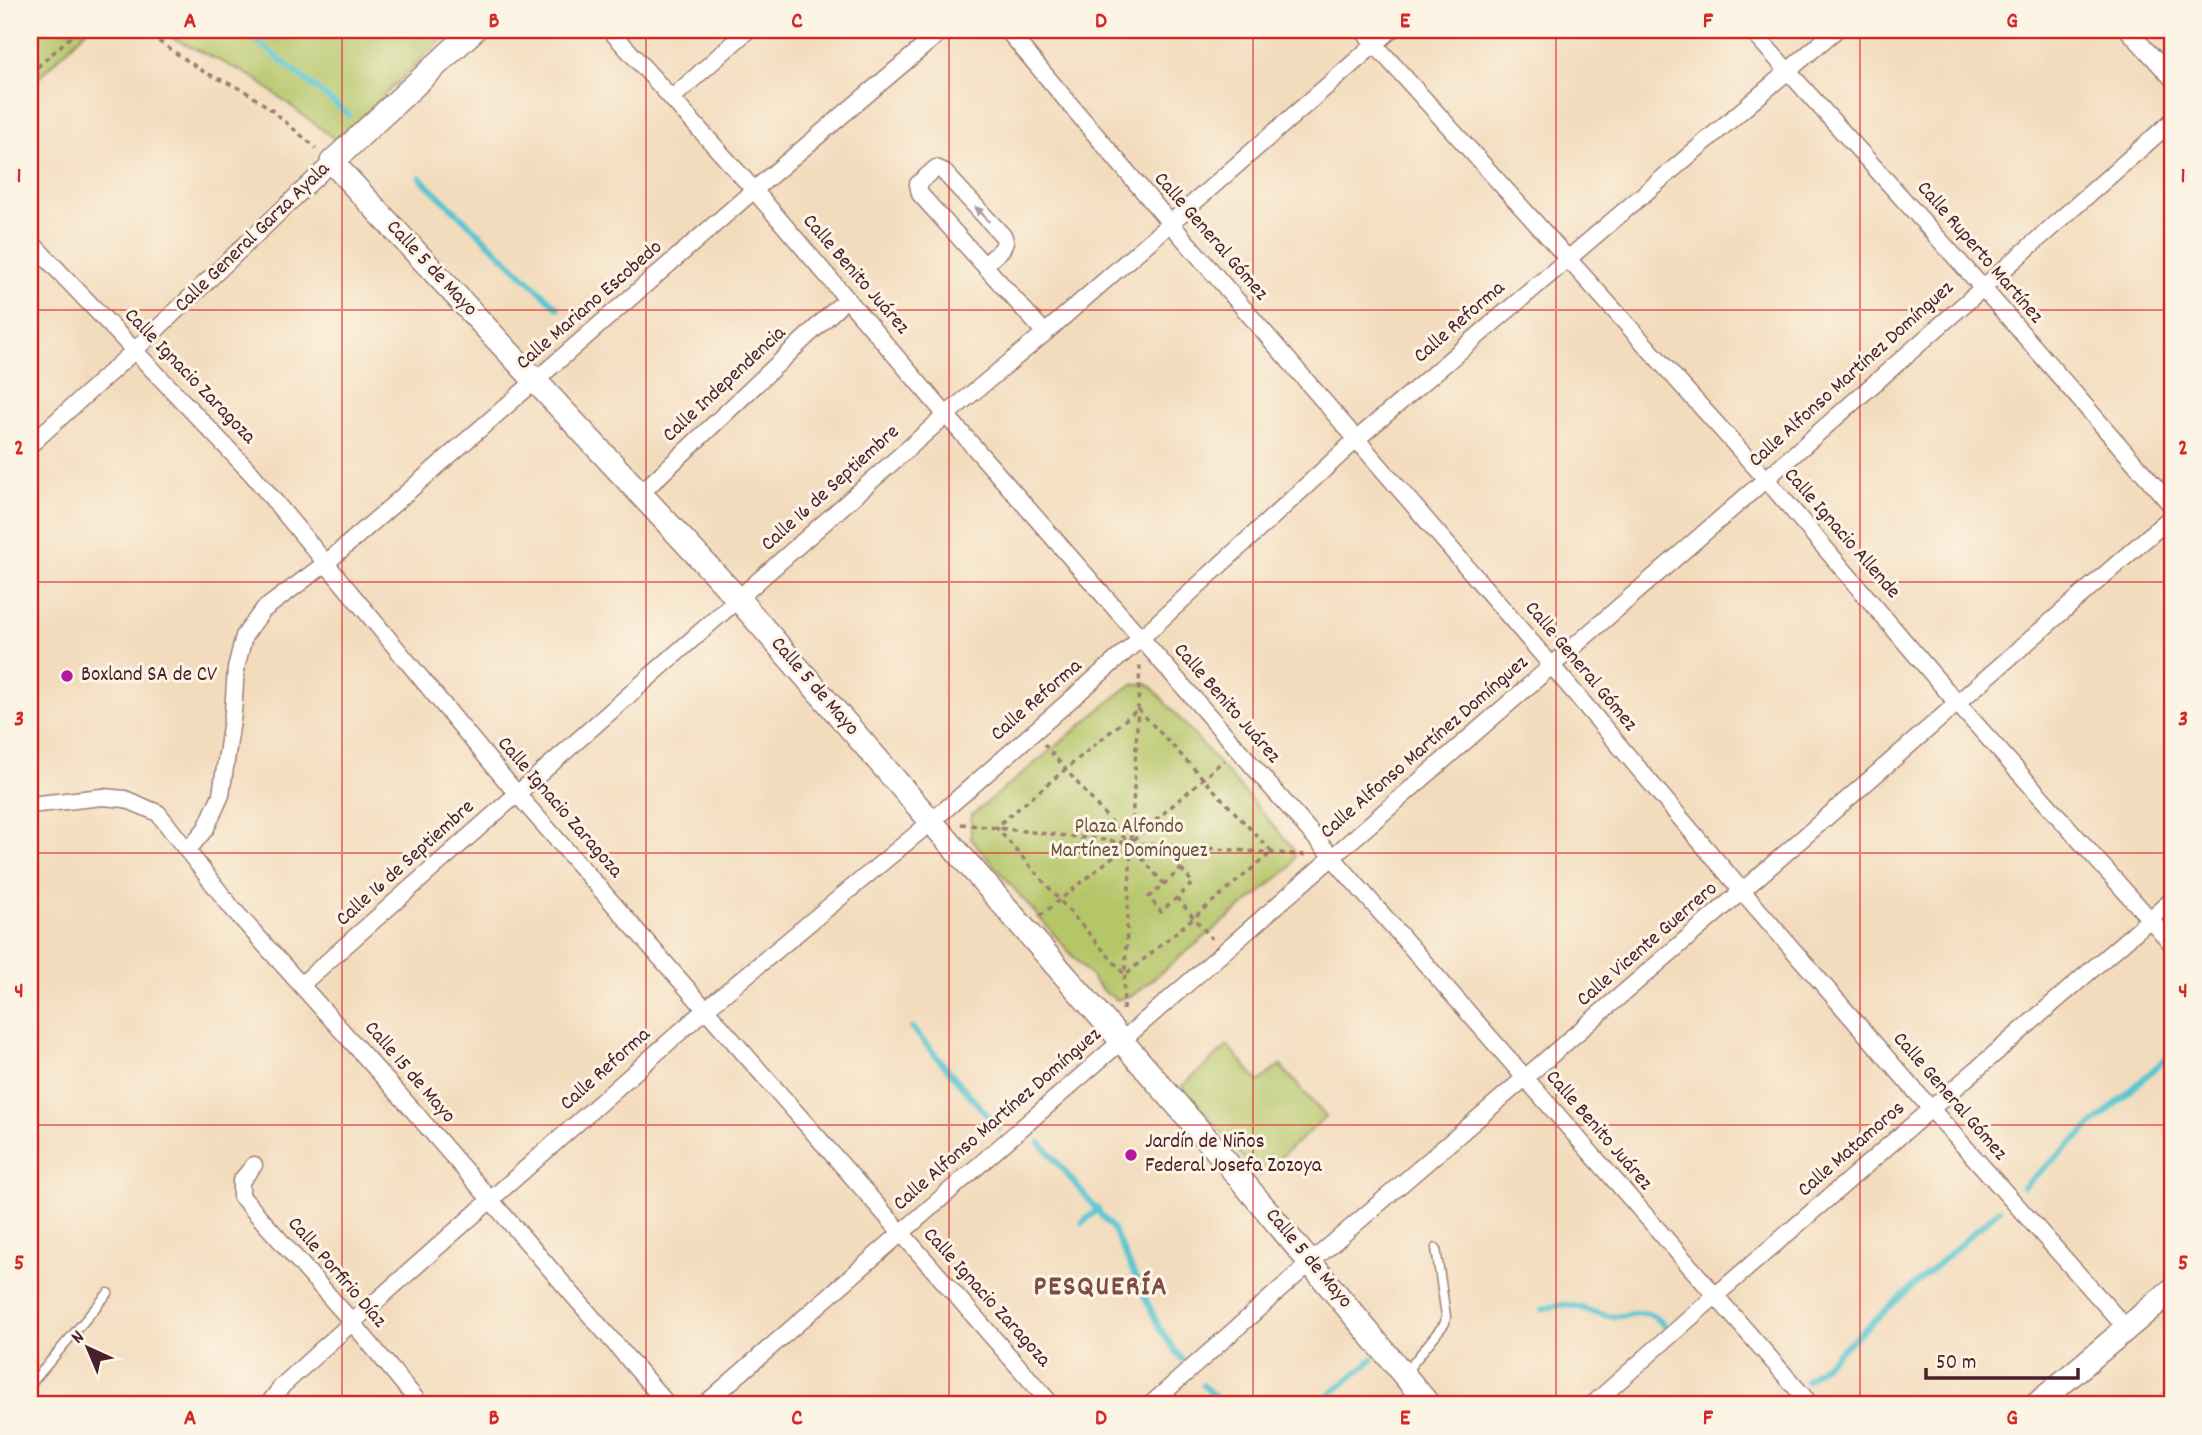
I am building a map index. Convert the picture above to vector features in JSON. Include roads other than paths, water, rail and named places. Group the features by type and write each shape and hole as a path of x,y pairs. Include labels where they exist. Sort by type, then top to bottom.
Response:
{"street":[{"name":"Calle General Garza Ayala","path":"30,445 135,350 474,30"},
{"name":"Calle Benito Juárez","path":"610,30 754,190 946,415 1811,1405"},
{"name":"Calle Mariano Escobedo","path":"188,850 206,828 221,794 240,647 250,626 262,610 325,564 754,190 943,30"},
{"name":"Calle General Gómez","path":"1007,30 1742,891 2126,1328"},
{"name":"Calle Ignacio Allende","path":"1362,30 1766,479 1957,703 2172,944"},
{"name":"Calle 16 de Septiembre","path":"302,984 946,415 1171,224 1391,30"},
{"name":"Calle Ruperto Martínez","path":"1751,30 1982,287 2172,506"},
{"name":"Calle Reforma","path":"268,1405 282,1386 352,1322 707,1008 931,822 1141,638 1357,439 1836,30"},
{"path":"2128,30 2172,78"},
{"path":"672,98 739,32"},
{"name":"Calle Alfonso Martínez Domínguez","path":"704,1405 1766,479 2172,121"},
{"name":"Calle 5 de Mayo","path":"332,162 739,600 1122,1040 1429,1405"},
{"path":"985,265 1002,249 1005,242 1003,237 943,171 932,169 920,181 918,191 1045,333"},
{"name":"Calle Ignacio Zaragoza","path":"30,241 252,474 517,794 1052,1405"},
{"name":"Calle Independencia","path":"642,493 838,307"},
{"name":"Calle Vicente Guerrero","path":"1150,1405 1311,1262 2172,516"},
{"name":"Calle 15 de Mayo","path":"30,805 102,797 125,799 158,813 232,908 492,1199 668,1405"},
{"name":"Calle Matamoros","path":"1592,1405 2172,900"},
{"name":"Calle Porfirio Díaz","path":"254,1165 241,1181 241,1196 421,1405"},
{"path":"2036,1405 2172,1290"}],"lane":[{"path":"1404,1374 1445,1322 1436,1248"},
{"path":"30,1385 108,1293"}],"waterway":[{"path":"243,30 349,115"},
{"path":"420,178 558,308"},
{"path":"912,1028 999,1129"},
{"path":"2023,1187 2172,1053"},
{"path":"1040,1142 1113,1229 1160,1329 1182,1360"},
{"path":"1082,1223 1098,1209"},
{"path":"1806,1381 2000,1209"},
{"path":"1542,1310 1568,1305 1615,1317 1643,1313 1650,1314 1665,1326"},
{"path":"1317,1405 1373,1359"},
{"path":"1203,1385 1223,1405"}],"place":[{"name":"Boxland SA de CV","path":"67,676"},
{"name":"Jardín de Niños Federal Josefa Zozoya","path":"1131,1155"}],"district":[{"name":"PESQUERÍA","path":"1101,1289"}],"park label":[{"name":"Plaza Alfondo Martínez Domínguez","path":"1129,840"}]}
